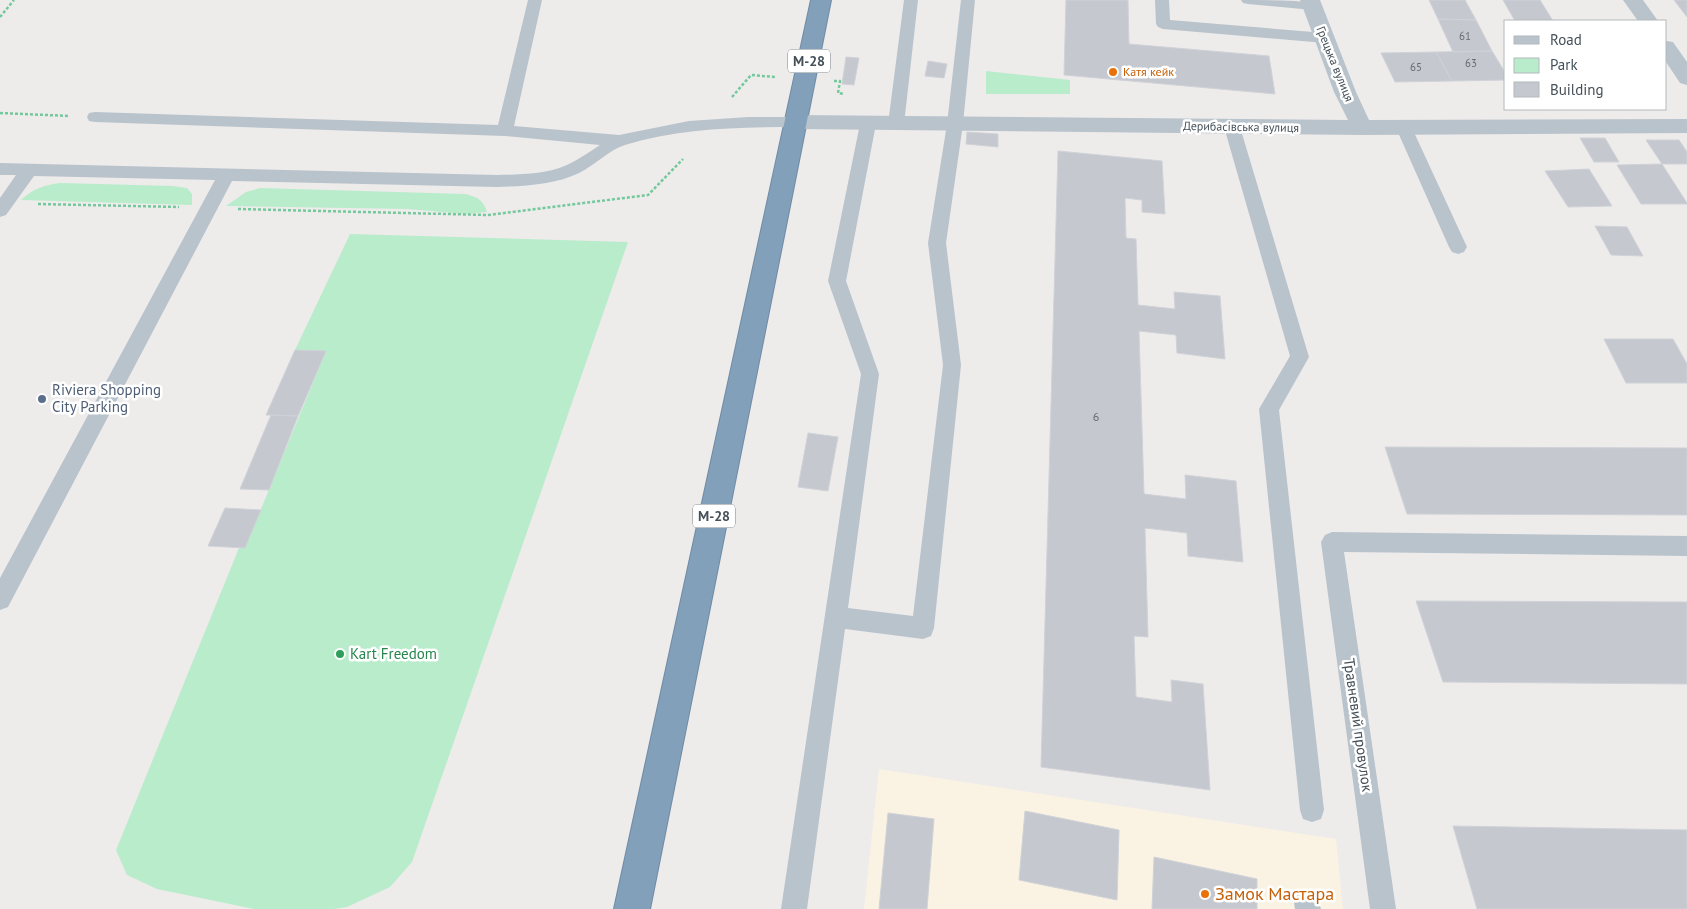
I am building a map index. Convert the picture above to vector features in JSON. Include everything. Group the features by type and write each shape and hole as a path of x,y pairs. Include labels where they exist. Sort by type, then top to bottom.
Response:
{"highway":[{"name":"М-28","path":"632,909 821,0"}],"street":[{"path":"1633,0 1647,20"},
{"name":"Грецька вулиця","path":"1311,3 1345,92 1362,128"},
{"path":"1667,48 1687,78"},
{"name":"Дерибасівська вулиця","path":"796,122 1362,128 1687,126"}],"lane":[{"path":"505,131 535,0"},
{"path":"896,124 911,0"},
{"path":"836,617 923,628 952,365 937,242 955,124 968,0"},
{"path":"1162,0 1163,24 1325,38"},
{"path":"1248,0 1311,3"},
{"path":"95,117 505,131 619,141 689,126 748,122 796,122"},
{"path":"794,909 870,374 837,281 868,124"},
{"path":"1232,127 1300,357 1269,409 1312,810"},
{"path":"1404,128 1458,247"},
{"path":"0,169 226,176 527,180 552,176 573,169 619,141"},
{"path":"0,212 29,170"},
{"path":"0,600 226,176"},
{"name":"Травневий провулок","path":"1383,909 1332,542 1687,546"}],"path":[{"path":"0,17 14,0"},
{"path":"838,93 840,81"},
{"path":"0,113 95,117"},
{"path":"29,203 182,208"}],"shaded area":[{"path":"879,769 1336,839 1343,909 864,909"}],"green space":[{"path":"986,71 1070,80 1070,94 986,94"},
{"path":"60,183 187,188 192,194 192,205 21,200 39,188"},
{"path":"260,188 465,194 479,199 484,204 487,212 466,214 407,209 226,206 246,192"},
{"name":"Kart Freedom","path":"350,234 628,242 412,862 390,887 347,907 334,909 254,909 157,889 127,875 116,850 239,548 245,548 326,351 295,350"}],"building":[{"path":"1066,0 1128,0 1129,44 1269,56 1275,94 1064,75"},
{"path":"1429,0 1465,0 1476,20 1438,19"},
{"path":"1503,0 1540,0 1552,20 1514,20"},
{"path":"1674,0 1687,0 1687,17"},
{"path":"1438,19 1476,20 1492,51 1453,52"},
{"path":"1492,51 1504,71 1504,80 1452,81 1436,52"},
{"path":"1436,52 1452,81 1395,82 1381,53"},
{"path":"846,57 859,58 854,85 842,84"},
{"path":"928,61 947,64 944,78 925,76"},
{"path":"967,132 998,134 998,147 966,144"},
{"path":"1580,138 1605,138 1619,162 1594,162"},
{"path":"1646,140 1679,140 1687,152 1687,164 1662,164"},
{"path":"1058,151 1162,161 1165,214 1142,212 1142,200 1125,198 1126,238 1136,239 1138,305 1175,309 1174,292 1220,296 1225,359 1177,353 1176,335 1139,331 1144,494 1186,499 1185,475 1236,481 1243,562 1188,556 1187,533 1145,528 1148,637 1134,636 1136,697 1172,702 1171,680 1203,684 1210,790 1041,767"},
{"path":"1662,164 1687,204 1641,204 1617,165"},
{"path":"1589,169 1612,206 1568,207 1545,171"},
{"path":"1595,226 1627,227 1643,256 1611,255"},
{"path":"1604,339 1673,339 1687,364 1687,383 1626,383"},
{"path":"295,350 326,351 298,416 266,415"},
{"path":"271,415 298,416 269,490 240,489"},
{"path":"808,433 838,437 828,491 798,487"},
{"path":"1385,447 1687,448 1687,515 1407,514"},
{"path":"225,508 261,510 245,548 208,546"},
{"path":"1416,601 1687,602 1687,684 1443,682"},
{"path":"1025,811 1119,830 1117,900 1019,880"},
{"path":"888,813 934,819 927,909 879,909"},
{"path":"1453,826 1687,830 1687,909 1477,909"},
{"name":"Замок Мастара","path":"1154,857 1257,879 1257,909 1152,909"}],"place":[{"name":"Катя кейк","path":"1113,72"},
{"name":"Riviera Shopping City Parking","path":"42,399"},
{"name":"Kart Freedom","path":"340,654"},
{"name":"Замок Мастара","path":"1205,894"}]}
